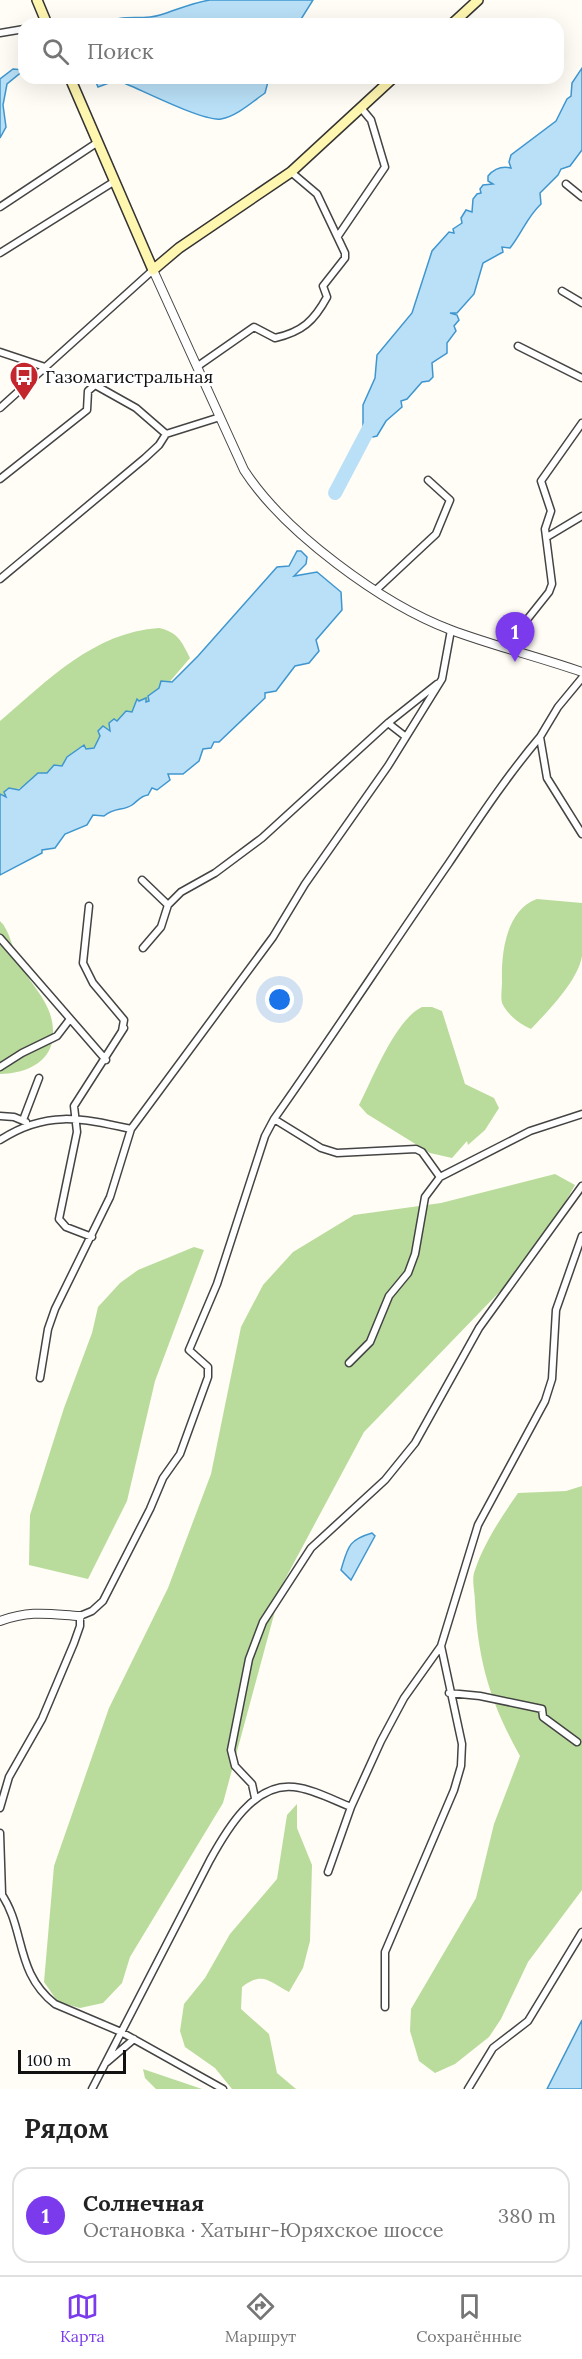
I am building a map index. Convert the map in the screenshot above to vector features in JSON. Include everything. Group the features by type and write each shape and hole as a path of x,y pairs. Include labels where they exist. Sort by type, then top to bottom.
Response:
{"main road":[{"path":"37,0 42,18"},
{"path":"458,18 478,0"},
{"path":"73,84 153,270 179,248 291,172 386,84"}],"street":[{"path":"0,33 18,30"},
{"path":"338,236 385,168 371,120 360,108"},
{"path":"0,207 98,142"},
{"path":"198,366 254,327 275,338 294,334 318,315 327,297 323,286 345,258 338,236 316,194 291,172"},
{"path":"0,253 115,181"},
{"path":"566,184 582,197"},
{"path":"0,408 153,270 244,470 263,499 278,515 376,590 451,630 582,672"},
{"path":"562,291 582,303"},
{"path":"518,346 582,378"},
{"path":"0,351 45,367"},
{"path":"0,479 87,410 88,391 95,385 136,408 166,434"},
{"path":"0,579 146,458 166,434 220,417"},
{"path":"506,646 549,592 552,575 545,529 551,511 541,481 582,423"},
{"path":"376,590 436,534 450,500 429,480"},
{"path":"547,537 582,516"},
{"path":"40,1378 48,1329 55,1309 110,1197 131,1129 273,937 305,884 406,738 442,680 451,630"},
{"path":"0,1622 23,1613 80,1616 92,1611 103,1601 150,1509 163,1478 180,1454 208,1377 208,1367 189,1350 217,1284 257,1157 274,1119 518,763 540,737 558,707 582,678"},
{"path":"143,948 161,927 168,905 181,892 215,873 262,838 388,723 442,680"},
{"path":"388,723 406,738"},
{"path":"540,737 547,778 582,834"},
{"path":"142,880 168,905"},
{"path":"89,906 83,963 93,983 124,1020 123,1030 106,1060 74,1106 77,1132 58,1220 66,1227 92,1237"},
{"path":"0,938 106,1060"},
{"path":"0,1067 57,1036 70,1019"},
{"path":"23,1120 39,1078"},
{"path":"349,1363 370,1342 389,1296 408,1273 415,1254 425,1197 440,1177 530,1131 582,1114"},
{"path":"0,1116 23,1120 32,1125"},
{"path":"0,1140 32,1125 77,1117 131,1129"},
{"path":"274,1119 321,1148 337,1153 416,1149 422,1152 440,1177"},
{"path":"255,1798 252,1784 235,1766 231,1750 249,1659 263,1622 311,1548 385,1480 415,1443 479,1329 582,1186"},
{"path":"328,1872 351,1807 396,1712 441,1646 478,1525 545,1401 552,1379 556,1310 582,1236"},
{"path":"0,1808 9,1777 42,1719 80,1626 80,1616"},
{"path":"385,2007 385,1952 461,1766 462,1744 449,1693 441,1646"},
{"path":"449,1693 480,1696 542,1709 543,1717 577,1742"},
{"path":"92,2089 221,1840 255,1798 278,1789 294,1787 351,1807"},
{"path":"0,1833 1,1893 12,1915 23,1959 48,1998 55,2004 121,2032 223,2089"},
{"path":"468,2089 493,2048 528,2021 582,1932"},
{"path":"107,2063 134,2039"}],"green space":[{"path":"159,628 175,635 190,658 131,727 0,799 0,721 54,675 93,649 135,632"},
{"path":"537,899 582,903 582,956 575,976 531,1029 508,1013 503,1005 502,971 504,946 512,922 518,913"},
{"path":"0,921 6,929 23,969 49,1010 53,1031 52,1042 42,1060 24,1070 0,1074"},
{"path":"422,1007 432,1007 442,1011 465,1084 494,1098 499,1108 485,1130 468,1145 467,1141 452,1158 430,1153 367,1114 359,1105 394,1037 412,1014"},
{"path":"555,1174 575,1185 540,1246 512,1279 364,1432 282,1585 223,1803 130,1957 122,1983 103,2003 80,2008 58,2002 44,1982 54,1866 109,1708 168,1588 211,1474 241,1327 263,1285 293,1252 354,1215 441,1203"},
{"path":"194,1247 204,1250 155,1381 127,1501 88,1579 29,1565 30,1515 64,1408 92,1333 98,1307 120,1283 138,1270"},
{"path":"582,1486 582,1890 528,1962 501,2019 489,2037 455,2064 435,2073 419,2061 410,2031 411,2009 476,1898 494,1824 520,1756 501,1718 483,1663 479,1644 474,1574 488,1540 518,1493 566,1491"},
{"path":"297,1804 297,1828 312,1865 310,1941 303,1968 289,1992 265,1979 255,1979 249,1982 242,1987 241,2009 269,2034 277,2073 296,2089 232,2089 215,2068 185,2047 180,2031 184,2004 205,1978 230,1934 277,1879 287,1815"},
{"path":"143,2069 202,2089 156,2089 145,2078"}],"water":[{"path":"210,0 313,0 302,18 124,18 153,17"},
{"path":"582,68 582,150 570,166 561,169 540,193 541,204 510,248 502,247 503,252 483,263 474,294 457,313 450,313 457,315 459,320 454,326 456,331 447,343 447,353 432,363 433,377 429,381 422,382 407,399 401,401 402,407 386,421 377,436 373,437 363,427 363,405 375,378 377,355 412,313 432,251 449,232 454,233 453,229 462,223 461,218 466,210 472,212 473,199 481,193 480,189 483,185 493,184 488,181 488,176 498,169 511,168 509,162 511,155 556,121 567,99 571,96 572,83"},
{"path":"13,69 18,69 18,75 7,84 3,105 6,127 0,138 0,79"},
{"path":"126,84 267,84 265,93 239,112 221,119 212,119"},
{"path":"297,551 301,551 307,557 306,564 294,576 317,572 341,592 342,610 316,640 319,651 309,663 295,666 276,691 265,693 265,698 219,742 214,742 211,748 203,749 199,761 183,774 168,774 170,780 157,790 152,788 148,795 129,807 112,811 104,816 93,815 87,825 65,834 55,848 42,850 42,853 0,875 0,794 6,797 4,792 9,788 19,790 38,773 47,773 54,765 62,766 67,757 84,745 86,749 94,748 100,736 98,731 103,726 110,731 109,723 114,719 117,721 126,711 132,712 137,699 139,701 146,698 146,702 149,701 148,696 159,688 161,681 172,682 277,567 289,566"},
{"path":"372,1533 375,1536 351,1580 341,1570 348,1550 358,1538"},
{"path":"582,2020 582,2089 547,2089"}],"waterway":[{"path":"335,493 376,415"}],"place":[{"name":"Газомагистральная","path":"24,402"},
{"name":"Солнечная","path":"515,662"}]}
